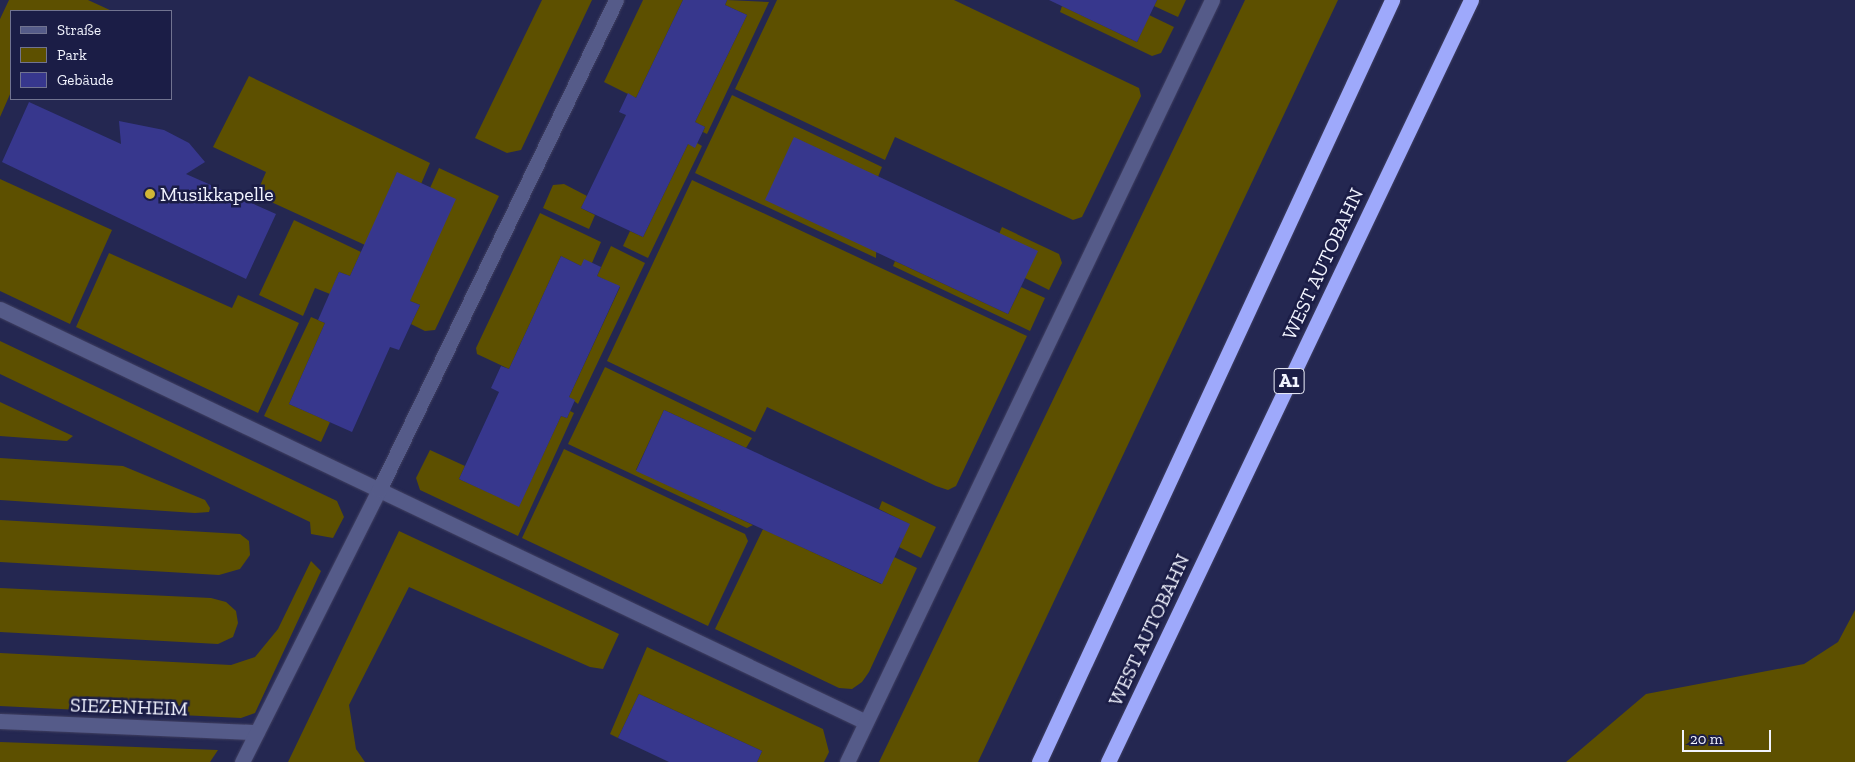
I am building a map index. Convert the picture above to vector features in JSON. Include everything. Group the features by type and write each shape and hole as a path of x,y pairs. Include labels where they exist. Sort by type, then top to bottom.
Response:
{"highway":[{"path":"1039,762 1392,0"},
{"name":"WEST AUTOBAHN","path":"1108,762 1471,0"}],"lane":[{"path":"242,762 379,490 616,0"},
{"path":"848,762 1212,0"},
{"path":"0,309 866,722"},
{"name":"SIEZENHEIM","path":"0,722 257,732"}],"green space":[{"path":"9,0 88,0 110,10 10,10 10,94 0,117 0,19"},
{"path":"542,0 592,0 521,150 507,153 475,138"},
{"path":"643,0 683,0 636,98 604,82"},
{"path":"727,0 769,2 707,134 703,132 705,127 695,122 747,15 725,5"},
{"path":"777,0 954,0 1139,88 1141,96 1082,217 1073,220 895,137 885,160 735,89"},
{"path":"1157,0 1186,0 1178,17 1154,6"},
{"path":"1245,0 1338,0 978,762 879,762"},
{"path":"1062,6 1137,42 1149,15 1174,27 1161,53 1152,56 1060,12"},
{"path":"249,76 430,163 421,184 397,173 365,245 256,195 266,172 213,147"},
{"path":"732,95 882,167 878,177 876,258 695,173"},
{"path":"697,143 702,146 648,258 623,246 630,231 643,237 688,144"},
{"path":"439,168 499,196 435,330 425,331 411,324 420,305 410,301 430,188"},
{"path":"0,179 112,230 70,324 0,291"},
{"path":"692,180 1027,336 956,486 948,490 936,486 767,407 755,432 607,361"},
{"path":"564,184 587,196 581,208 595,215 589,229 543,208 553,185"},
{"path":"540,213 601,242 592,263 581,266 561,256 509,369 477,354 476,348"},
{"path":"294,220 361,252 350,276 339,272 330,294 315,288 303,316 259,295"},
{"path":"1002,227 1059,254 1062,263 1049,290 1025,278 999,234"},
{"path":"611,246 645,263 578,404 569,397 620,287 597,276"},
{"path":"109,253 232,308 238,295 299,323 258,413 76,327"},
{"path":"895,261 1008,314 1021,287 1045,298 1030,331 893,266"},
{"path":"311,317 325,323 289,404 330,422 321,442 264,416"},
{"path":"0,341 337,501 344,517 333,538 311,534 310,522 0,374"},
{"path":"605,367 752,438 746,448 664,410 636,470 753,525 747,528 568,444"},
{"path":"0,402 73,436 67,441 0,436"},
{"path":"570,411 574,413 518,536 420,490 416,478 430,450 465,466 459,479 519,506 561,416 567,418"},
{"path":"564,449 745,534 748,541 708,626 522,538"},
{"path":"0,458 123,466 205,500 210,508 209,512 195,513 0,500"},
{"path":"882,501 936,527 921,558 899,547 909,524 879,509"},
{"path":"0,520 240,534 249,541 250,555 240,569 219,575 0,562"},
{"path":"763,529 881,584 894,557 917,568 869,672 862,682 852,689 839,688 715,629"},
{"path":"399,531 619,634 603,669 590,667 409,587 349,705 356,749 365,762 288,762"},
{"path":"311,561 321,571 255,713 241,718 0,706 0,653 231,665 255,657 278,629"},
{"path":"0,588 211,598 226,602 236,611 238,623 233,637 218,644 0,632"},
{"path":"1855,610 1855,762 1566,762 1646,694 1804,664 1838,642"},
{"path":"647,647 823,729 829,752 824,762 757,762 762,751 639,694 618,738 610,734"},
{"path":"0,742 218,750 210,762 0,762"}],"building":[{"path":"683,0 727,0 725,5 747,15 695,122 705,127 695,148 688,144 643,237 581,208 626,115 619,112 628,93 636,98"},
{"path":"1049,0 1157,0 1137,42"},
{"name":"Musikkapelle","path":"29,102 121,144 119,121 164,130 189,143 205,162 186,174 276,214 246,279 2,162"},
{"path":"794,137 1038,251 1008,314 765,200"},
{"path":"397,172 456,199 410,301 420,305 399,350 390,347 352,432 289,404 325,323 318,320 339,272 350,276"},
{"path":"561,256 581,266 584,259 601,267 597,276 620,286 569,397 575,400 567,418 561,416 519,507 459,479 499,392 491,388 501,366 509,369"},
{"path":"664,410 910,524 882,584 636,471"},
{"path":"639,694 762,751 757,762 669,762 618,738"}],"place":[{"name":"Musikkapelle","path":"150,194"}]}
